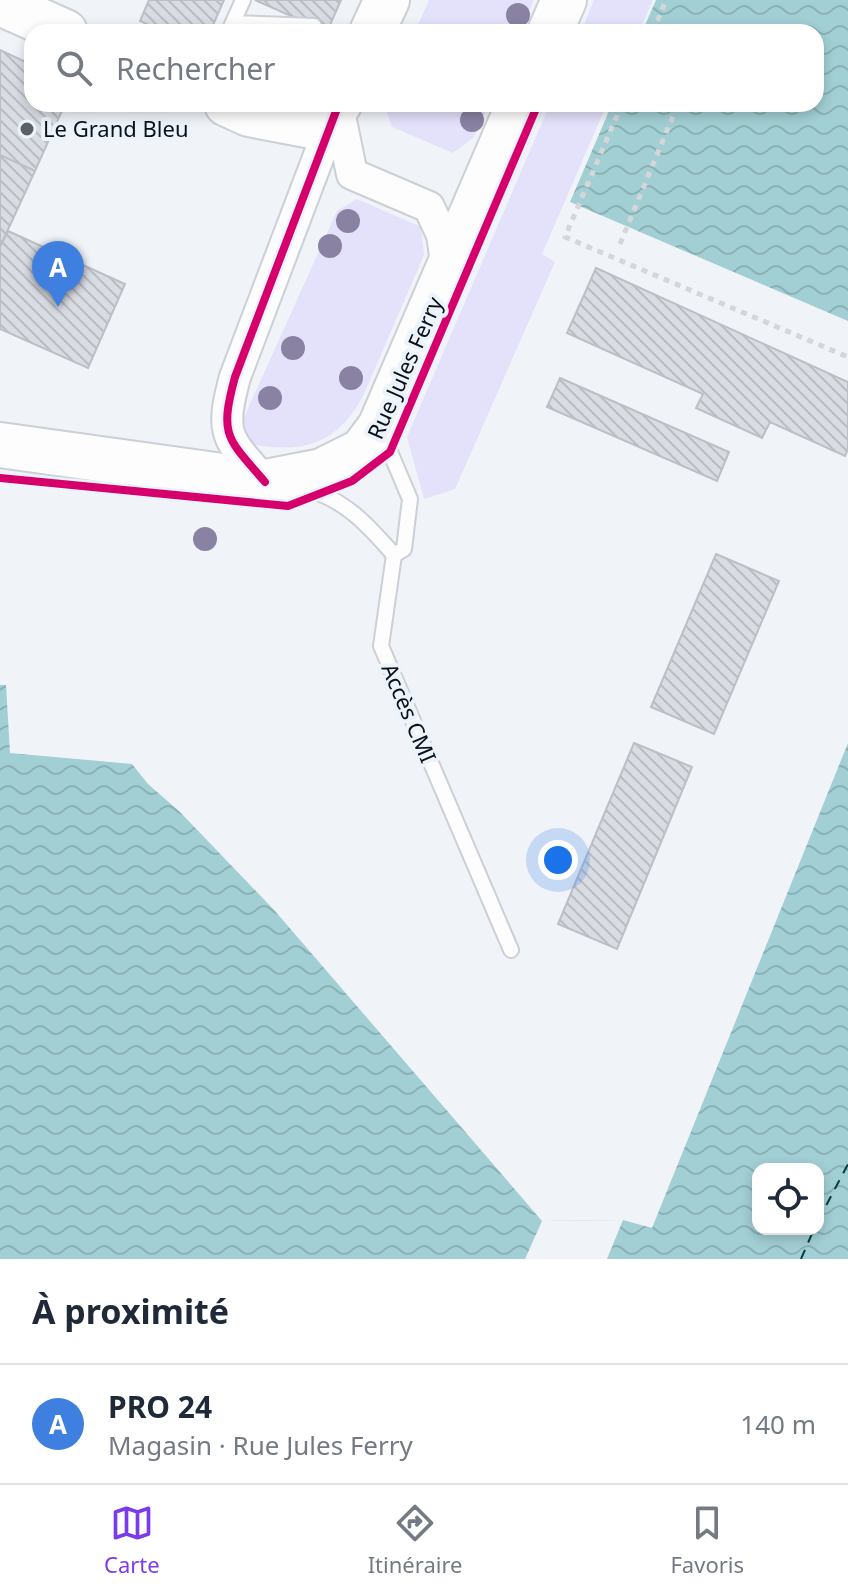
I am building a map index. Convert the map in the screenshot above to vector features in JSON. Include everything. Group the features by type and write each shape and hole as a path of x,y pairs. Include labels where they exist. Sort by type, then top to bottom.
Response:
{"main road":[{"path":"376,24 387,0"},
{"path":"554,24 564,0"},
{"path":"0,3 47,24"},
{"path":"245,112 311,126 330,112"},
{"path":"380,427 516,112"},
{"name":"Rue Jules Ferry","path":"0,445 265,482 322,471 362,451 380,427"}],"street":[{"path":"265,482 231,443 225,413 235,377 336,112"},
{"path":"340,112 352,174 429,207 442,235 447,271"}],"lane":[{"path":"232,24 243,0"},
{"name":"Accès CMI","path":"380,427 410,499 404,549 394,555 381,646 511,950"},
{"path":"265,482 313,491 346,507 394,555"}],"path":[{"path":"656,24 666,0"},
{"path":"619,112 565,237 848,357"},
{"path":"620,244 675,112"}],"shaded area":[{"path":"429,0 534,0 524,24 418,24"},
{"path":"594,0 653,0 642,24 584,24"},
{"path":"387,112 485,112 474,137 453,153 392,127"},
{"path":"547,112 604,112 542,254 555,262 455,489 424,499 407,437"},
{"path":"357,199 421,227 424,255 364,394 342,425 316,442 284,448 247,443 241,424 337,211"}],"water":[{"path":"656,0 848,0 848,321 570,202 609,112 824,112 824,24 646,24"},
{"path":"0,685 6,685 10,753 132,764 148,784 180,812 275,911 542,1221 623,1220 652,1228 848,743 848,1259 0,1259"}],"pier":[{"path":"623,1220 607,1259 525,1259 542,1221"}],"building":[{"path":"149,0 224,0 214,24 147,24 140,21"},
{"path":"255,0 341,0 330,24 309,24"},
{"name":"Le Grand Bleu","path":"0,50 24,61 24,112 61,112 35,171 0,155"},
{"path":"0,155 35,171 0,247"},
{"path":"8,231 125,284 88,368 0,329 0,247"},
{"path":"596,268 848,382 848,449 845,456 770,422 762,438 696,408 703,394 567,333"},
{"path":"560,378 729,452 717,481 547,407"},
{"path":"716,554 779,581 714,734 651,707"},
{"path":"634,743 692,767 617,949 558,924"}],"ferry route":[{"path":"824,1210 848,1164"},
{"path":"801,1259 811,1235"}],"cycle path":[{"path":"265,482 230,435 227,425 230,397 336,112"},
{"path":"0,478 288,506 352,481 390,452 535,112"}],"place":[{"name":"Le Grand Bleu","path":"27,129"},
{"name":"PRO 24","path":"58,307"}]}
